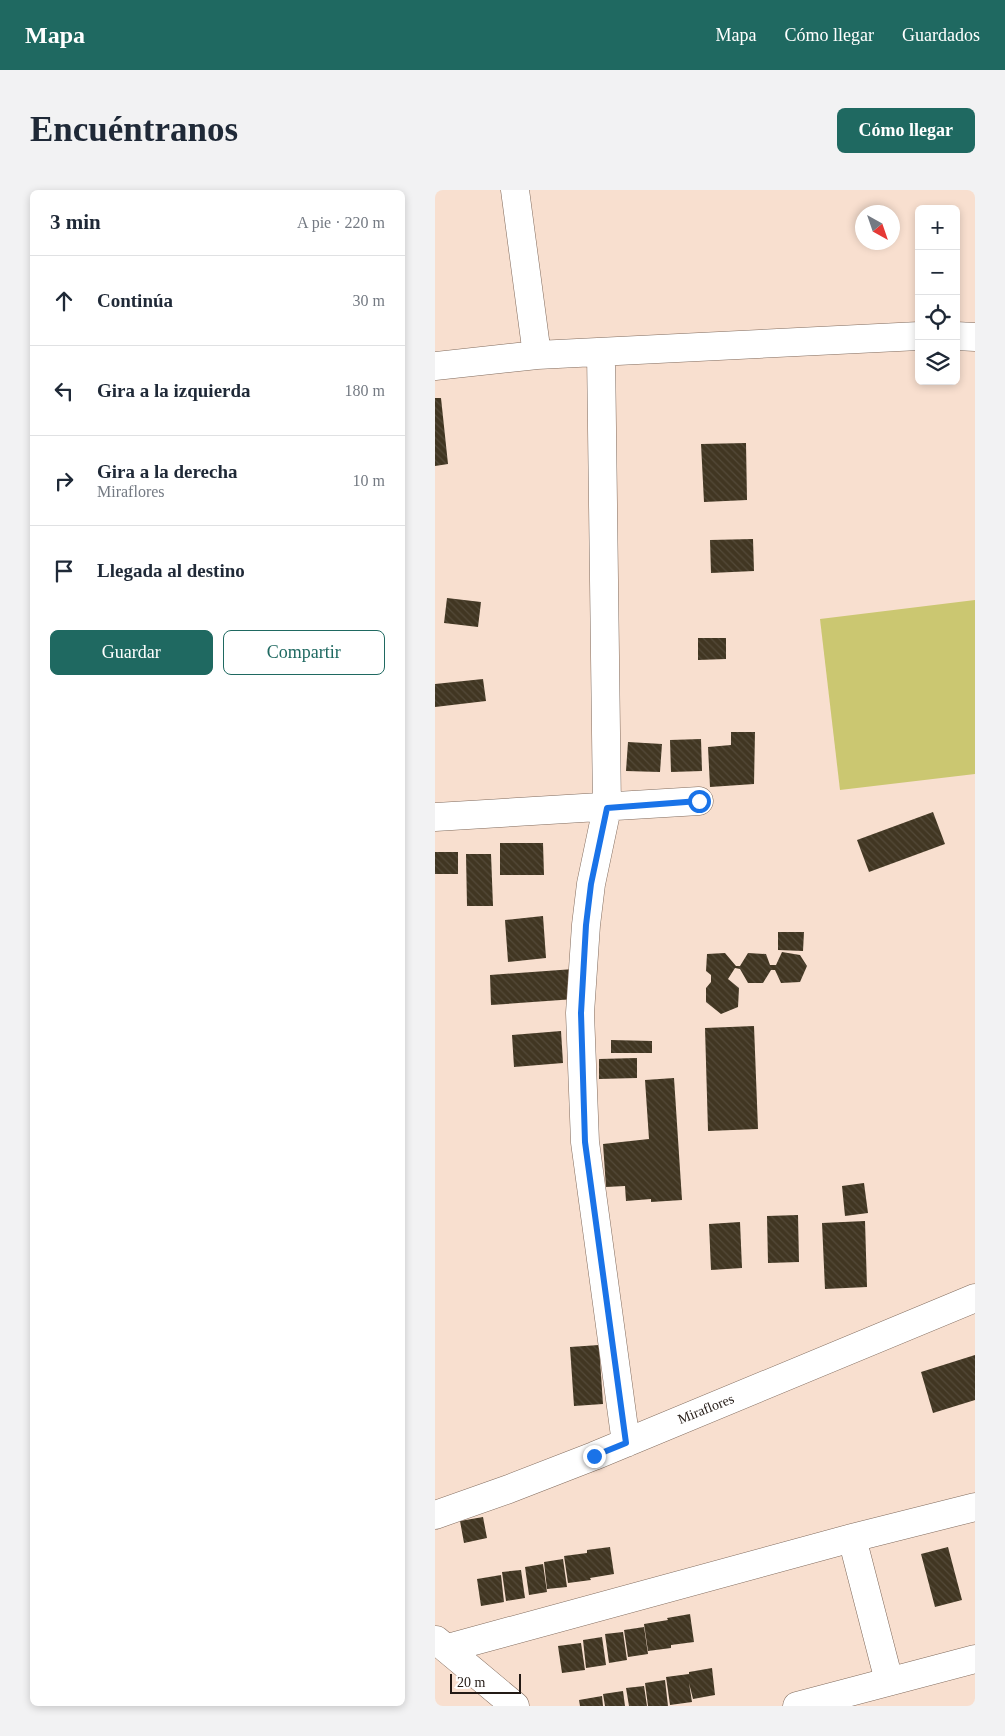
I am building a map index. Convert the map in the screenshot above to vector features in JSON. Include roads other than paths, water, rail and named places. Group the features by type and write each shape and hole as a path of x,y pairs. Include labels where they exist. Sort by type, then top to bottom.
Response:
{"street":[{"path":"515,190 537,355"},
{"path":"435,366 537,355 915,336"},
{"path":"960,336 975,337"},
{"path":"601,352 607,808 591,884 586,925 581,1023 585,1142 626,1443"},
{"path":"435,817 699,801"},
{"name":"Miraflores","path":"435,1515 509,1489 626,1443 975,1298"},
{"path":"441,1644 975,1507"},
{"path":"852,1538 889,1680"},
{"path":"441,1644 515,1706"},
{"path":"797,1706 889,1680 975,1659"}]}
